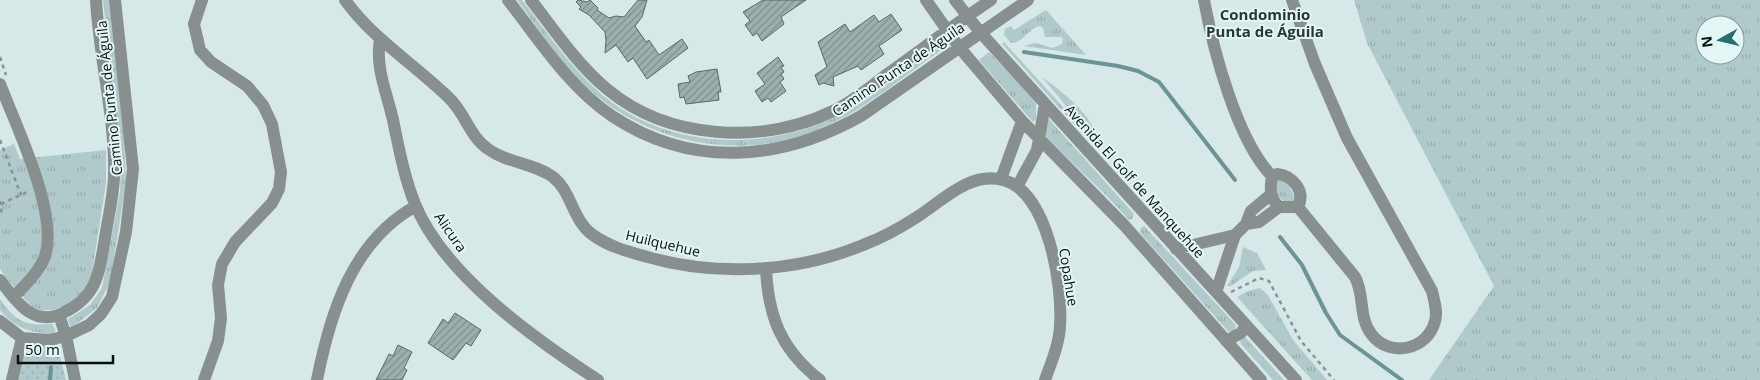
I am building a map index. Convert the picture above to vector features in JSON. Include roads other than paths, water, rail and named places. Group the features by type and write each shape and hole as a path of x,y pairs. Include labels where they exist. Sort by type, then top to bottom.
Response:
{"street":[{"name":"Camino Punta de Águila","path":"0,280 22,308 38,317 59,315 83,302 97,280 112,196 113,150 96,0"},
{"name":"Camino Punta de Águila","path":"22,338 49,340 66,336 89,324 101,314 112,297 117,282 133,169 115,0"},
{"path":"202,0 194,24 200,50 211,62 246,86 263,105 272,124 281,172 279,190 272,204 235,242 222,264 218,285 220,318 218,341 204,380"},
{"name":"Huilquehue","path":"345,0 380,39 448,96 463,114 476,138 488,149 547,173 558,182 568,197 578,220 589,232 600,240 623,250 668,262 716,269 766,268 809,262 847,252 899,228 966,185 981,180 1001,179 1018,185"},
{"name":"Camino Punta de Águila","path":"508,0 556,63 584,92 612,115 643,134 676,145 709,152 778,149 806,142 835,130 861,116 1028,0"},
{"name":"Camino Punta de Águila","path":"531,0 582,66 608,90 632,106 665,121 702,131 740,134 769,131 800,124 833,111 991,0"},
{"path":"926,0 959,47 1022,121 1130,232 1261,380"},
{"name":"Avenida El Golf de Manquehue","path":"955,0 980,32 1296,380"},
{"path":"1204,0 1216,48 1236,109 1254,152 1272,176 1270,195 1251,211 1246,224 1235,235 1216,292"},
{"path":"1246,224 1259,222 1279,206 1298,207 1355,277 1360,287 1362,312 1367,327 1376,339 1389,347 1404,348 1425,339 1436,319 1432,291 1347,138 1315,64 1292,0"},
{"name":"Alicura","path":"380,39 378,65 404,168 416,206 448,257 496,305 546,347 598,380"},
{"path":"0,84 47,214 47,243 44,258 33,277 13,298"},
{"path":"1018,185 1037,150 1045,104"},
{"path":"1001,179 1022,121"},
{"path":"1272,176 1277,174 1285,175 1298,188 1301,201 1298,207"},
{"name":"Copahue","path":"1018,185 1040,214 1056,270 1060,328 1045,380"},
{"path":"1270,195 1279,206"},
{"path":"317,380 329,324 350,275 384,230 416,206"},
{"path":"1130,232 1146,216"},
{"path":"1176,249 1235,235"},
{"path":"766,268 771,311 780,334 793,355 820,380"},
{"path":"59,315 66,336 75,380"},
{"path":"0,322 22,338 12,380"},
{"path":"1226,341 1241,333 1246,326"}],"waterway":[{"path":"1024,52 1118,66 1138,71 1159,82 1235,180"},
{"path":"1280,237 1302,265 1326,313 1340,335 1402,380"},
{"path":"50,380 51,367"}],"district":[{"name":"Condominio Punta de Águila","path":"1265,22"}]}
